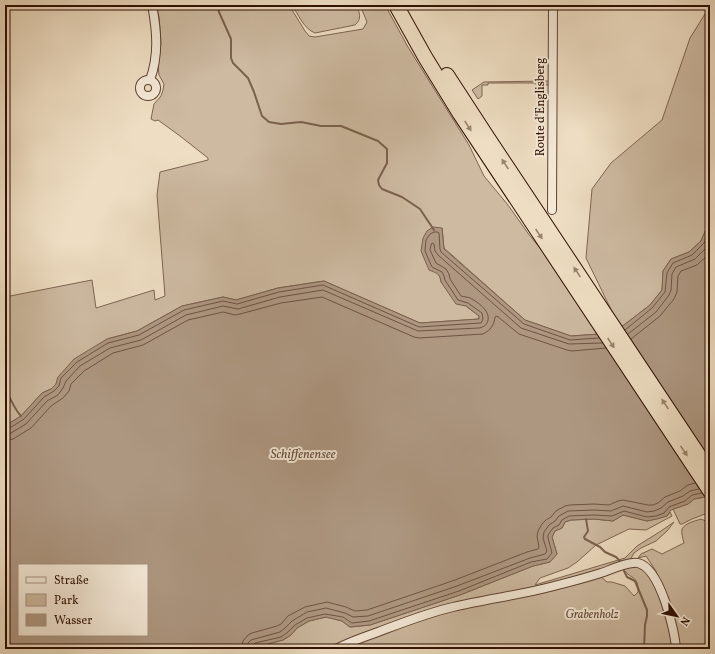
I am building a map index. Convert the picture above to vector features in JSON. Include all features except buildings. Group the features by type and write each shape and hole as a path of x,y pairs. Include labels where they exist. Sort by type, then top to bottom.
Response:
{"highway":[{"path":"391,5 464,120 710,472"},
{"path":"396,5 425,57"},
{"path":"407,5 449,78 710,490"}],"street":[{"path":"150,80 154,70 157,42 152,5"},
{"name":"Route d'Englisberg","path":"552,210 553,5"},
{"path":"336,649 424,615 445,609 553,587 632,562 639,563 644,566 659,586 667,606 676,649"}],"green space":[{"path":"156,5 289,5 309,36 315,37 363,29 367,22 360,5 385,5 408,47 469,145 484,176 551,261 600,334 571,336 525,320 444,248 442,228 438,274 441,282 466,306 479,316 479,319 420,323 324,281 278,288 236,300 223,297 182,306 137,331 107,339 58,377 56,384 51,389 42,393 21,416 5,426 5,297 92,280 96,308 154,290 155,300 165,296 157,195 160,172 208,160 208,158 158,120 155,121 151,119 154,104 161,96 164,84 159,75 158,64 161,43 159,17"},
{"path":"292,5 356,5 359,13 359,20 355,25 315,33 304,25"},
{"path":"710,6 710,220 701,241 689,252 671,259 663,271 662,290 650,305 620,328 586,258 592,189 611,163 662,120 690,38"},
{"path":"550,81 547,85 536,85 536,83 488,83 488,85 482,85 482,96 478,99 472,90 484,82"},
{"path":"710,495 710,521 709,517 705,514 680,524 673,509 688,504 694,499"},
{"path":"670,512 672,516 646,530 629,529 596,545 568,568 540,578 535,585 625,558 637,546 674,522 656,541 634,553 630,560 555,583 464,602 343,642 330,649 249,649 283,640 291,635 297,628 309,621 326,617 342,621 350,627 370,625 460,595 533,566 550,562 557,554 552,537 555,531 562,528 565,522 571,520 594,519 613,521 623,515 647,521 667,516"},
{"path":"701,519 708,522 710,521 710,649 678,649 656,571 646,556 638,558 641,554 652,549 662,554 684,543 682,529 693,521"},
{"name":"Grabenholz","path":"639,566 649,574 665,608 674,649 340,649 424,618 600,576 607,582 625,586 634,596 638,592 637,582 625,572 623,568"}],"water":[{"name":"Schiffenensee","path":"710,220 710,495 694,499 688,504 671,510 667,516 647,521 623,515 613,521 594,519 571,520 565,522 562,528 555,531 552,537 557,554 550,562 533,566 460,595 370,625 350,627 342,621 326,617 309,621 297,628 291,635 283,640 249,649 5,649 5,426 21,416 42,393 51,389 56,384 58,377 74,359 107,339 137,331 182,306 223,297 236,300 278,288 324,281 420,323 479,319 479,316 466,306 456,304 441,282 439,275 429,270 421,251 423,238 427,231 433,227 442,228 444,249 525,320 571,336 600,334 620,328 650,305 662,290 663,271 671,259 689,252 701,241"}],"waterway":[{"path":"218,5 219,12 231,39 231,58 233,63 248,78 262,116 269,122 281,124 301,122 321,126 341,126 378,141 387,149 387,163 378,180 379,185 382,189 402,197 420,209 434,230"},
{"path":"5,390 21,416"},
{"path":"586,519 588,531 584,537 585,539 616,557 620,561"},
{"path":"624,571 627,577 635,581 647,610 644,649"}]}
